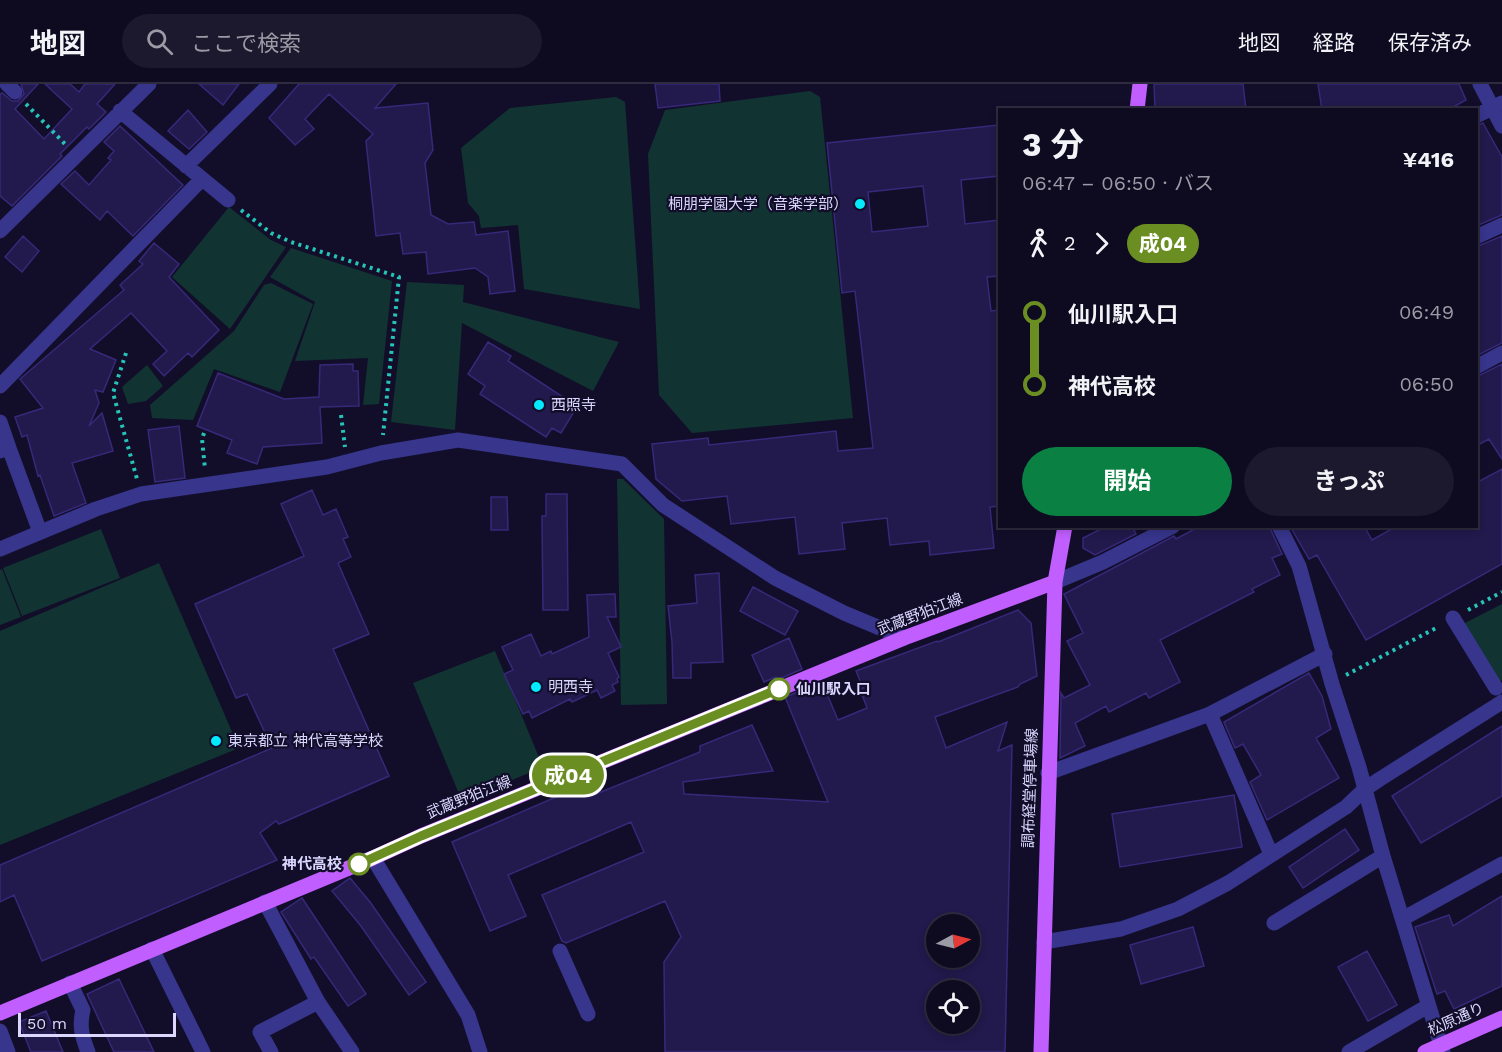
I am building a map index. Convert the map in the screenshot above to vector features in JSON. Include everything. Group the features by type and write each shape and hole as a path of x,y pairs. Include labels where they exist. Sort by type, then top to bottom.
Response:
{"main road":[{"path":"1137,108 1140,84"},
{"name":"調布経堂停車場線","path":"1041,1052 1055,582 1065,528"},
{"name":"武蔵野狛江線","path":"0,1013 431,832 904,638 1055,582"},
{"name":"松原通り","path":"1425,1052 1442,1049 1502,1018"}],"street":[{"path":"0,231 149,84"},
{"path":"186,165 270,84"},
{"path":"1480,84 1498,105 1502,126"},
{"path":"1478,115 1498,105"},
{"path":"120,111 228,200"},
{"path":"0,386 202,178"},
{"path":"1478,236 1502,225"},
{"path":"1478,366 1502,353"},
{"path":"0,422 4,449 40,532"},
{"path":"0,549 96,509 141,494 327,467 381,453 458,440 622,464 663,505 775,578 844,613 904,638"},
{"path":"1055,582 1103,562 1169,528"},
{"path":"1280,528 1299,566 1332,684 1442,1049"},
{"path":"1044,942 1120,929 1178,909 1228,883 1346,807 1365,789 1499,695 1453,618"},
{"path":"1048,773 1210,714 1325,654"},
{"path":"1210,714 1271,854"},
{"path":"1274,922 1383,856"},
{"path":"373,858 468,1015 480,1052"},
{"path":"1404,918 1502,864"},
{"path":"265,902 318,1002 352,1052"},
{"path":"152,949 202,1052"},
{"path":"560,951 588,1014"},
{"path":"70,983 84,1010 80,1033 88,1052"},
{"path":"271,1052 260,1032 318,1002"},
{"path":"1349,1052 1428,1006"},
{"path":"0,1031 8,1052"}],"path":[{"path":"11,88 76,155"},
{"path":"228,200 270,232 291,242 399,277 381,453"},
{"path":"126,353 113,393 141,494"},
{"path":"341,415 347,462"},
{"path":"204,433 202,439 207,484"},
{"path":"1332,684 1502,592"}],"green space":[{"path":"810,91 820,97 853,418 692,433 659,395 648,154 665,110"},
{"path":"616,97 625,102 640,309 524,289 518,225 481,228 479,216 468,203 461,148 510,108"},
{"path":"229,207 271,240 286,247 230,329 172,277"},
{"path":"291,248 392,281 379,404 363,405 368,358 295,361 315,302 270,277"},
{"path":"407,282 464,285 463,302 619,342 593,391 462,323 455,430 391,422"},
{"path":"271,283 313,304 280,392 214,369 193,420 152,418 150,405 234,331 264,285"},
{"path":"147,365 163,386 146,401 128,404 122,387"},
{"path":"617,479 623,479 664,519 667,704 621,705"},
{"path":"101,529 120,578 22,616 3,568"},
{"path":"159,563 239,748 0,845 0,631"},
{"path":"2,569 21,617 0,625 0,570"},
{"path":"1502,604 1502,680 1498,683 1463,624"},
{"path":"495,651 543,767 462,801 413,683"}],"building":[{"path":"21,84 38,84 15,109 44,139 72,109 45,84 70,84 79,92 85,84 115,84 97,104 106,112 60,154 62,156 12,206 0,196 0,94 2,93 12,101 18,101 24,94"},
{"path":"199,84 239,84 223,105"},
{"path":"299,84 396,84 375,108 428,103 433,150 425,163 431,215 448,224 474,222 476,235 508,231 515,291 490,294 488,277 475,268 428,274 426,252 403,254 400,233 376,236 366,141 373,134 329,94 305,119 314,129 295,145 269,118"},
{"path":"655,84 719,84 720,101 658,108"},
{"path":"1154,84 1243,84 1246,108 1155,108"},
{"path":"1318,84 1459,84 1466,100 1452,108 1322,108"},
{"path":"188,110 207,132 189,149 168,131"},
{"path":"1483,123 1502,157 1502,215 1478,225 1478,125"},
{"path":"998,125 998,176 961,180 965,224 998,220 998,276 987,277 991,311 998,310 998,506 990,507 994,548 930,555 929,541 890,545 887,518 842,523 845,549 799,554 795,517 731,524 727,496 682,501 656,479 652,444 708,438 709,445 836,431 838,451 873,448 855,291 842,293 827,143","holes":["923,186 928,226 872,232 868,192"]},
{"path":"120,126 183,185 133,236 107,211 100,220 61,184 75,171 89,185 111,160 108,158 114,151 104,142"},
{"path":"23,236 39,251 22,272 5,257"},
{"path":"1502,236 1502,343 1478,355 1478,246"},
{"path":"154,243 179,264 169,277 219,330 192,357 188,353 164,376 153,364 167,351 131,313 90,349 116,360 103,392 95,390 99,403 89,426 102,413 113,451 72,463 86,503 54,516 40,475 38,476 27,435 22,437 15,417 43,408 20,379 124,290 120,285 143,264 139,261"},
{"path":"488,342 511,356 508,361 569,401 567,405 575,410 561,433 552,428 546,437 480,394 485,386 468,374"},
{"path":"353,364 353,371 358,371 359,406 320,407 322,443 263,447 257,464 227,453 232,440 197,426 218,373 284,399 319,397 320,365"},
{"path":"1502,364 1502,459 1489,439 1478,445 1478,376"},
{"path":"179,426 185,478 155,482 148,430"},
{"path":"1502,469 1502,564 1366,640 1317,555 1309,559 1291,528 1365,528 1372,540 1393,528 1478,528 1478,482"},
{"path":"312,490 323,515 336,509 348,537 343,539 351,557 338,563 369,634 333,649 389,776 279,824 276,821 260,833 277,860 42,961 14,895 0,902 0,865 272,748 247,694 236,698 195,604 304,556 281,504"},
{"path":"546,494 567,494 568,610 543,610 542,516 546,516"},
{"path":"491,497 507,497 508,530 491,530"},
{"path":"1103,528 1133,528 1136,534 1095,555 1083,548 1083,538"},
{"path":"1196,528 1270,528 1282,554 1272,558 1280,575 1252,589 1254,592 1160,640 1180,682 1149,698 1146,693 1109,712 1106,706 1075,723 1085,746 1060,758 1061,693 1064,698 1090,685 1067,641 1083,633 1064,594 1174,536 1176,539"},
{"path":"719,573 723,662 691,663 691,678 673,678 668,606 697,603 695,575"},
{"path":"753,587 798,611 785,635 740,611"},
{"path":"615,594 616,617 607,617 621,647 608,653 619,677 618,682 612,685 615,691 601,698 597,690 572,702 570,699 532,718 529,711 523,714 504,674 513,670 502,647 531,634 541,656 551,651 552,654 589,637 587,595"},
{"path":"1018,610 1031,623 1037,676 1018,687 935,717 946,748 1007,722 998,751 1012,745 1005,1052 665,1052 664,962 681,937 665,901 566,943 562,941 542,895 644,852 631,822 508,875 526,916 490,931 452,842 586,784 591,796 700,752 700,746 752,725 773,771 683,782 684,794 828,802 785,697 822,682 838,720 867,708 860,689 863,688 856,671"},
{"path":"789,638 802,669 777,680 776,677 764,682 752,655"},
{"path":"1309,673 1322,696 1331,729 1316,738 1339,778 1267,820 1250,782 1261,775 1243,744 1235,748 1224,722"},
{"path":"1502,726 1502,796 1421,843 1392,796"},
{"path":"1234,795 1242,847 1120,867 1112,814"},
{"path":"1345,829 1359,850 1303,888 1289,867"},
{"path":"350,878 370,902 426,982 409,995 361,926 332,891"},
{"path":"1502,896 1502,986 1454,1009 1445,991 1437,994 1415,927 1449,915 1453,926"},
{"path":"302,898 366,994 348,1006 314,957 311,959 281,912"},
{"path":"1193,927 1204,966 1141,984 1130,945"},
{"path":"1367,951 1397,1005 1368,1021 1338,967"},
{"path":"119,979 154,1052 114,1052 87,994"},
{"path":"46,1011 63,1052 31,1052 19,1022"}],"bus line":[{"name":"成04","path":"359,864 421,836 779,689"}],"place":[{"name":"桐朋学園大学（音楽学部）","path":"860,204"},
{"name":"西照寺","path":"539,405"},
{"name":"明西寺","path":"536,687"},
{"name":"仙川駅入口","path":"779,689"},
{"name":"東京都立 神代高等学校","path":"216,741"},
{"name":"神代高校","path":"359,864"}]}
